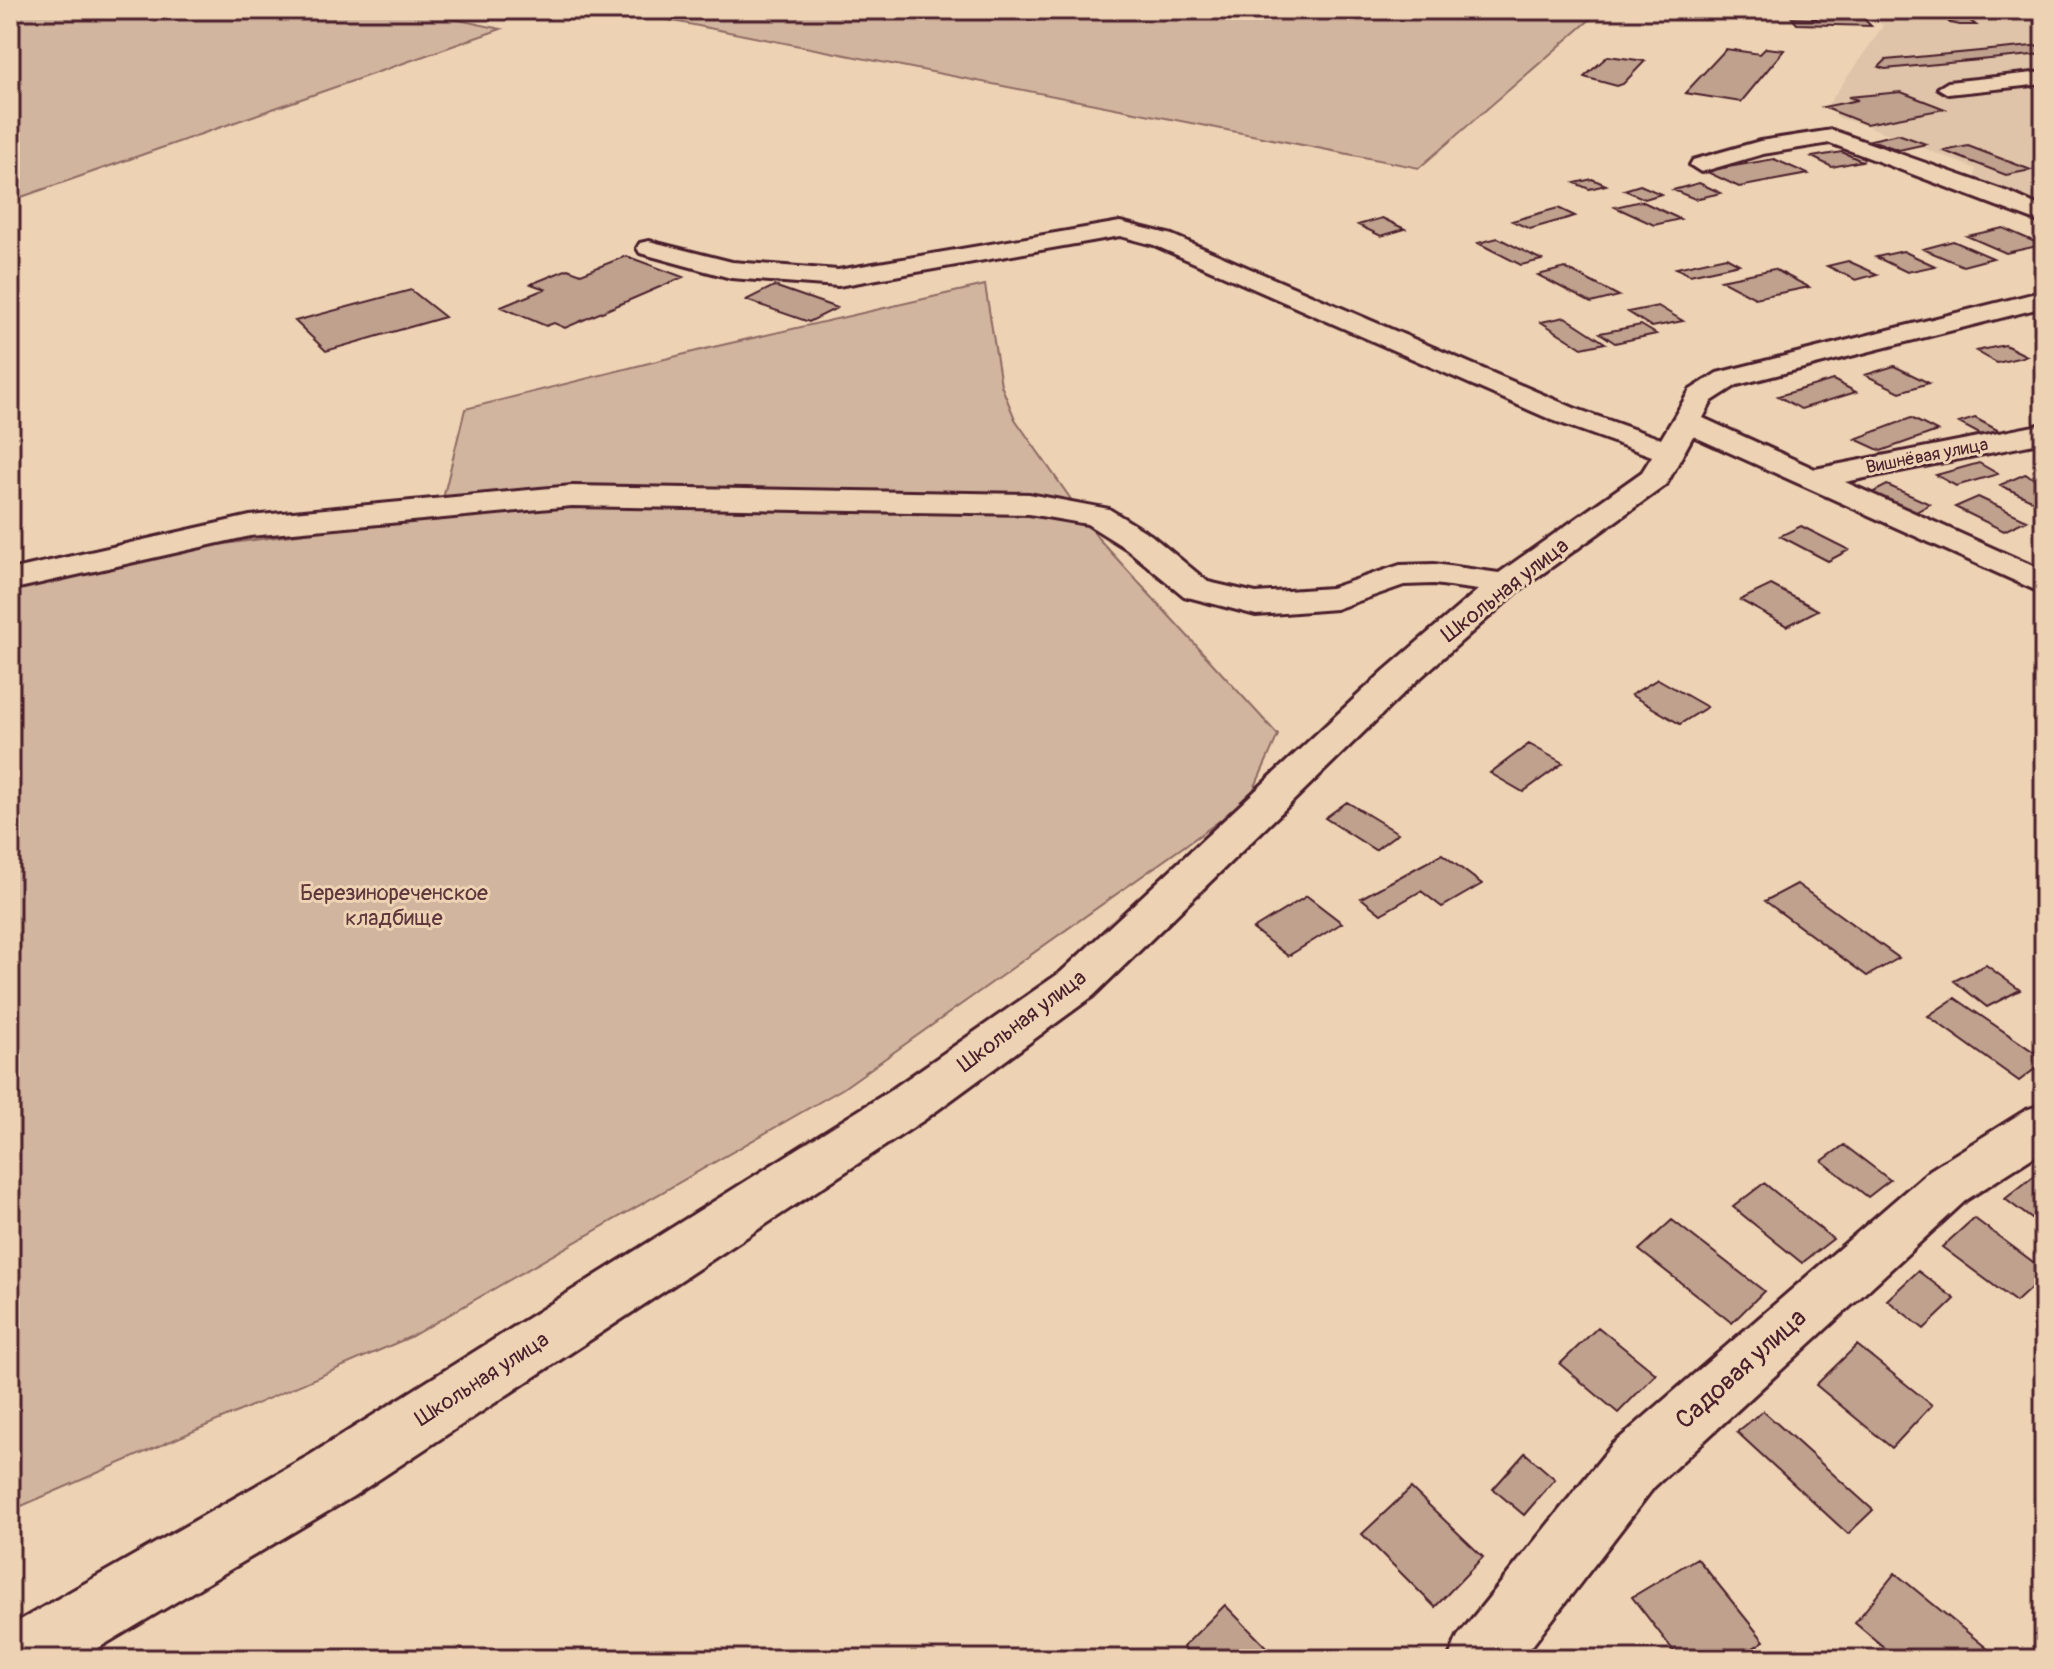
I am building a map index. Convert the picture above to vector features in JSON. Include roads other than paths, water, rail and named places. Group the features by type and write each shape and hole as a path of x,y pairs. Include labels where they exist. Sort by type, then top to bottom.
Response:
{"street":[{"path":"1948,88 2044,78"},
{"path":"1701,165 1760,148 1832,136 2000,197 2044,217"},
{"path":"649,248 731,270 838,278 1120,229 1163,240 1563,414 1676,436 1811,479 2044,584"},
{"name":"Школьная улица","path":"17,1659 331,1476 906,1106 1077,984 1398,678 1506,584 1655,478 1700,396 1727,379 2044,299"},
{"name":"Вишнёвая улица","path":"1811,479 2044,433"},
{"path":"10,580 250,526 572,496 1029,504 1097,516 1139,542 1196,589 1256,604 1336,598 1400,575 1434,574 1506,584"},
{"name":"Садовая улица","path":"1481,1659 1633,1466 1948,1185 2044,1124"}],"park label":[{"name":"Березинореченское кладбище","path":"394,906"}]}
